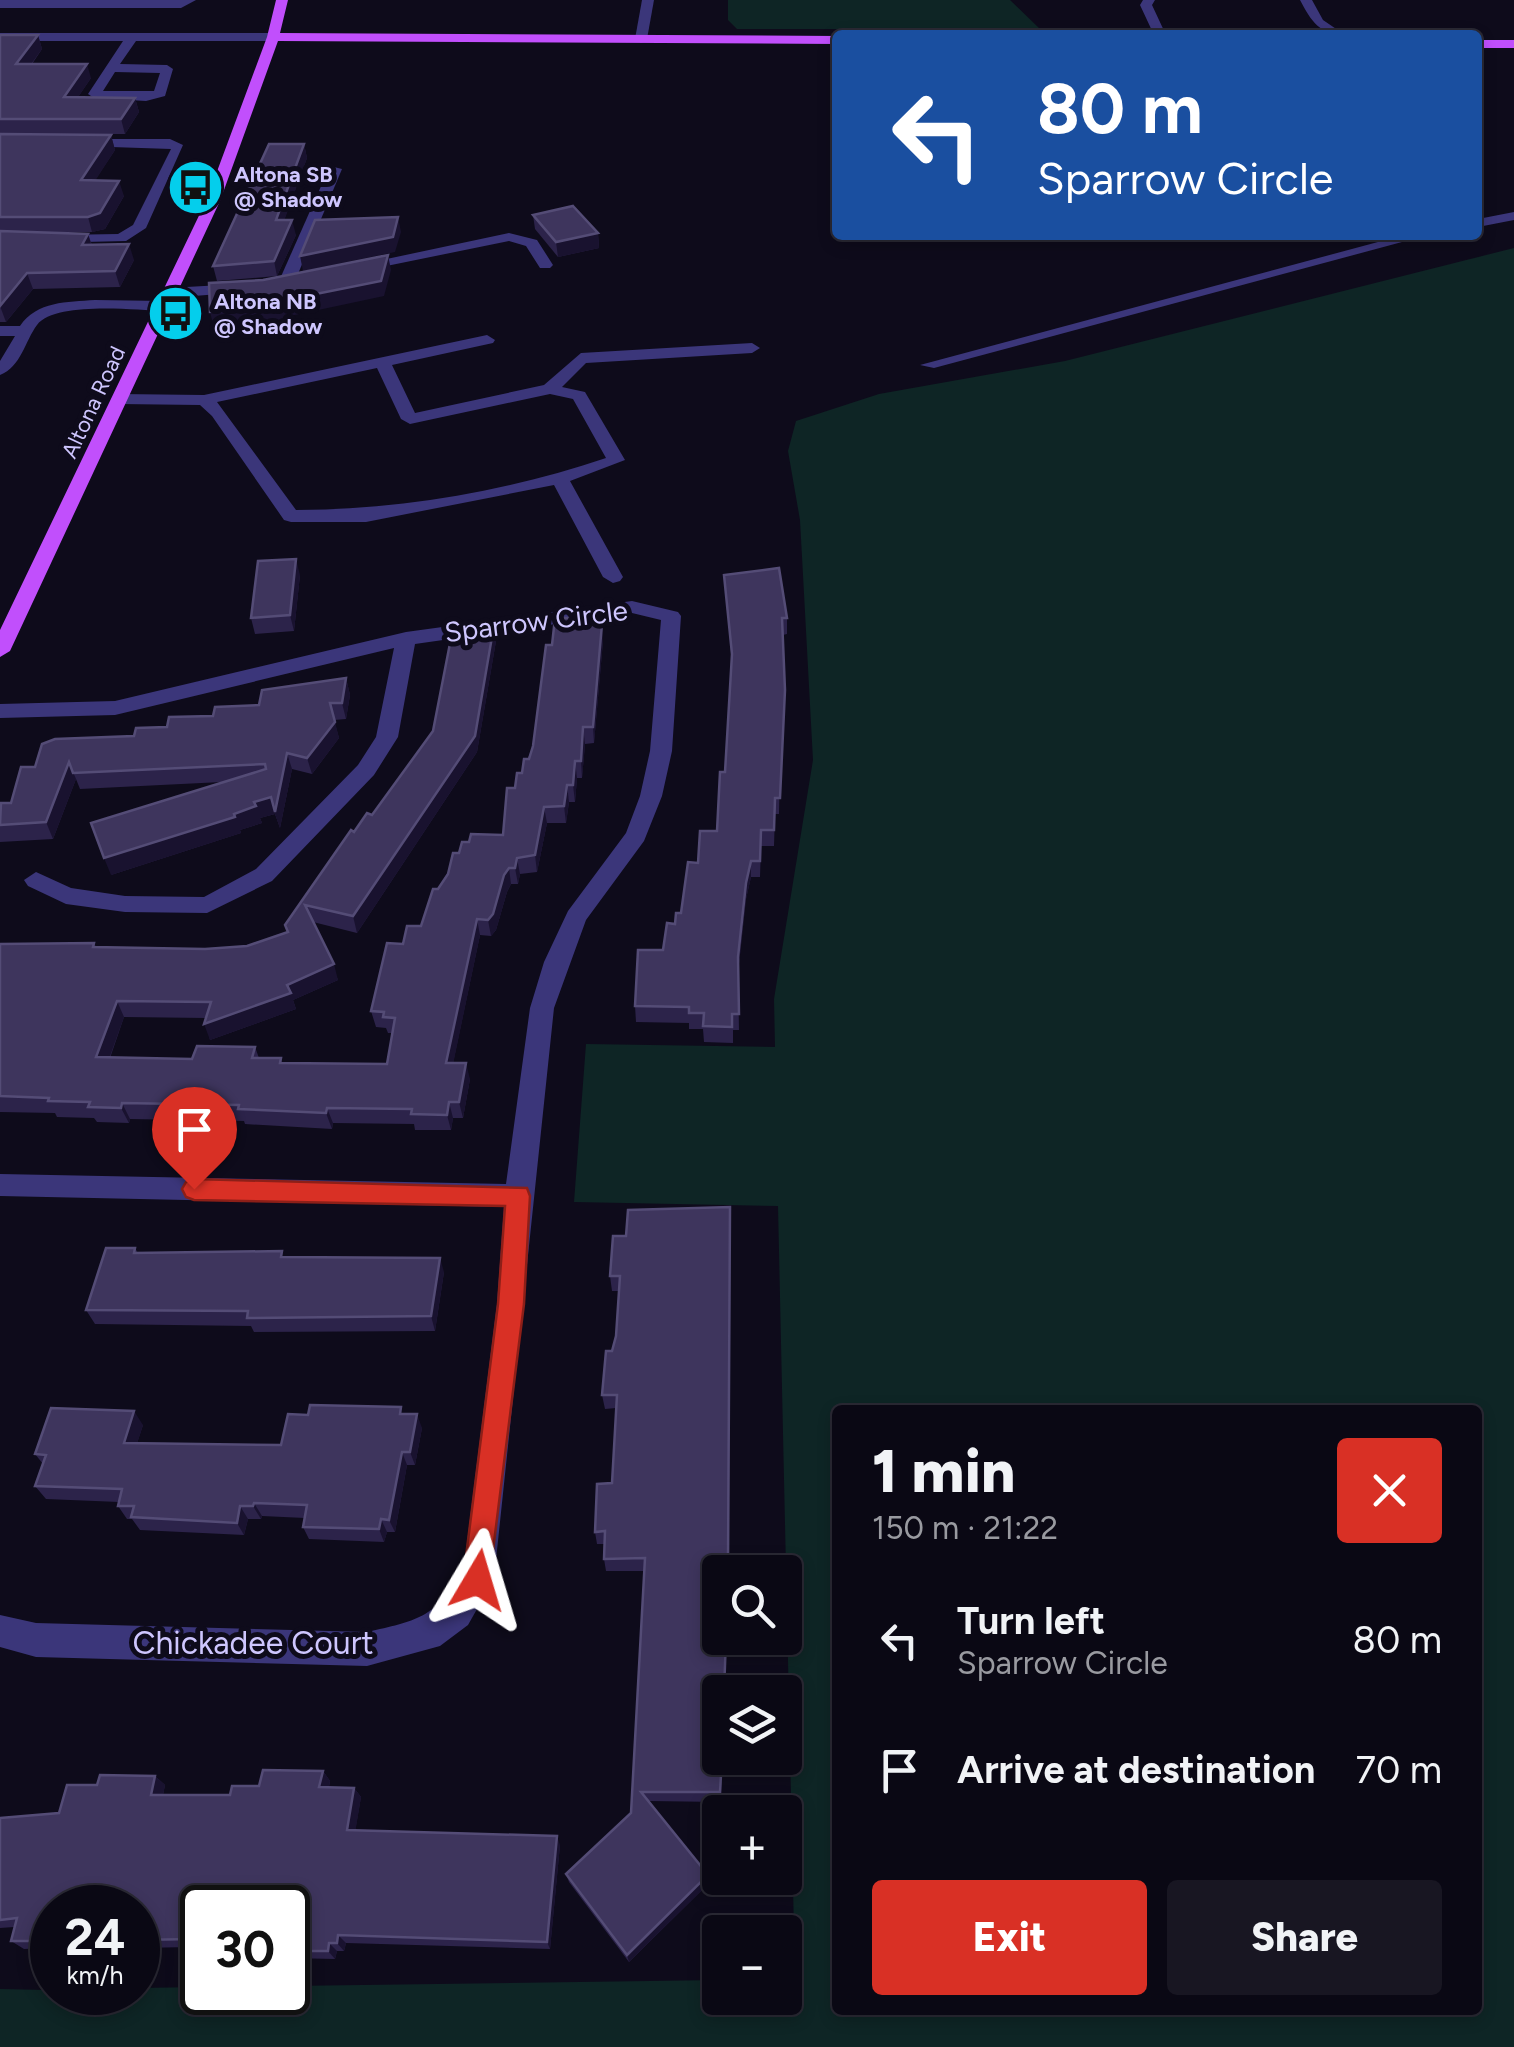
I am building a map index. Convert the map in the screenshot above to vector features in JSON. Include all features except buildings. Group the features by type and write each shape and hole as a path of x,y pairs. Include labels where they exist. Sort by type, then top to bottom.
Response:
{"main road":[{"name":"Altona Road","path":"0,651 213,201 273,37 282,0"},
{"path":"273,37 832,40"},
{"path":"1482,44 1514,44"}],"street":[{"path":"0,4 181,4 190,0"},
{"path":"640,39 648,0"},
{"path":"1150,0 1146,4 1158,30"},
{"path":"1306,0 1318,22 1331,30"},
{"path":"1313,30 1318,22"},
{"path":"0,36 273,37"},
{"path":"112,68 162,68 169,72 160,93 94,94 132,37"},
{"path":"0,240 108,240 131,234 139,228 178,148 170,143 58,142"},
{"path":"287,280 335,169"},
{"path":"1482,222 1514,216"},
{"path":"342,270 509,237 532,243 545,265"},
{"path":"928,365 1403,240"},
{"path":"266,287 306,277"},
{"path":"0,370 9,362 35,316 50,309 166,300 247,288"},
{"path":"0,331 26,331"},
{"path":"119,399 204,400 487,340"},
{"path":"550,389 581,358 752,348"},
{"path":"204,400 218,412 290,516 366,516 560,479 616,460 579,396 550,389 410,419 382,362"},
{"path":"560,479 613,577"},
{"name":"Sparrow Circle","path":"0,711 115,708 406,638 632,606 671,616 661,751 651,796 636,835 576,917 556,962 542,1008 518,1196"},
{"path":"36,880 66,896 125,904 207,905 264,875 366,770 388,737 406,638"},
{"path":"0,1185 518,1196"},
{"name":"Chickadee Court","path":"0,1631 36,1640 367,1649 428,1634 456,1613 478,1580 511,1304 518,1196"}],"green space":[{"path":"728,0 1010,0 1040,29 737,29 728,20"},
{"path":"1514,248 1514,2047 0,2047 0,1989 30,1990 30,2015 160,2015 160,1988 180,1987 180,2015 310,2015 310,1986 702,1980 702,2015 802,2015 802,1915 794,1915 793,1895 802,1895 802,1795 791,1795 791,1775 802,1775 802,1675 788,1675 788,1655 802,1655 802,1555 786,1555 778,1206 574,1202 586,1044 775,1047 774,999 813,760 800,520 788,451 796,421 879,394 1065,361"}],"place":[{"name":"Altona SB @ Shadow","path":"195,187"},
{"name":"Altona NB @ Shadow","path":"175,314"}],"route":[{"path":"194,1189 518,1196 511,1304 478,1580"}]}
